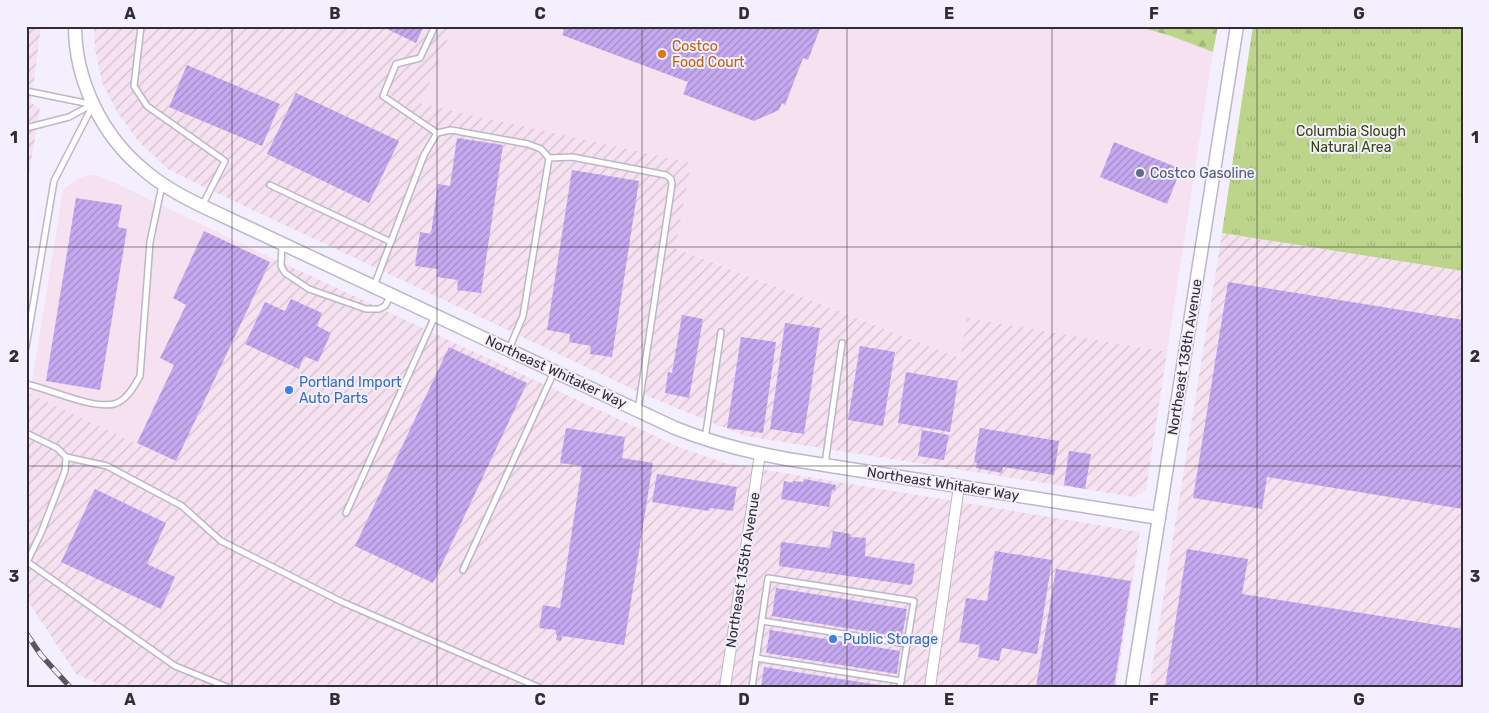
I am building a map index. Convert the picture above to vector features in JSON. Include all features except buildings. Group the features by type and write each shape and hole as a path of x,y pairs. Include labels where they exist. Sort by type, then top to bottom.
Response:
{"street":[{"name":"Northeast Whitaker Way","path":"75,26 77,53 82,75 101,119 126,153 142,169 162,184 202,206 638,411 705,439 760,454 1159,518"},
{"name":"Northeast 138th Avenue","path":"1132,687 1236,26"},
{"name":"Northeast 135th Avenue","path":"725,687 760,454"},
{"path":"930,687 959,486"}],"lane":[{"path":"141,26 134,86 138,93 147,106 225,161 202,206"},
{"path":"435,26 420,58 396,64 383,96 437,133 451,130 528,144 541,149 548,158 523,316 508,350"},
{"path":"26,91 94,104"},
{"path":"26,128 69,117 94,104"},
{"path":"26,347 54,181 94,104"},
{"path":"374,287 424,155 437,133"},
{"path":"548,158 572,158 666,175 671,179 672,184 638,411"},
{"path":"26,384 92,403 115,404 130,393 140,376 150,242 162,184"},
{"path":"270,185 391,242"},
{"path":"282,244 281,266 284,273 309,289 366,310 379,309 385,306 391,295"},
{"path":"346,513 436,316"},
{"path":"705,439 721,332"},
{"path":"824,465 842,343"},
{"path":"463,570 554,372"},
{"path":"26,433 58,448 66,458 107,466 182,506 222,541 342,602 538,687"},
{"path":"66,458 65,471 41,533 27,562 176,666 227,687"},
{"path":"752,687 756,658 762,621 768,578 914,601 900,684 756,658"},
{"path":"762,621 907,644"}],"shaded area":[{"path":"26,26 41,26 31,103 40,108 26,191"},
{"path":"94,26 453,26 421,104 691,163 675,248 960,358 967,318 1167,352 1146,490 1134,497 745,436 652,398 168,169 138,141 117,112 102,82 95,49"},
{"path":"453,26 1136,26 1171,36 1213,52 1167,352 967,318 961,358 674,247 691,164 421,104"},
{"path":"93,175 100,176 272,258 176,463 30,394 63,190 77,179"},
{"path":"1222,233 1463,271 1463,687 1149,687"},
{"path":"272,258 681,448 725,463 1140,532 1116,687 106,687 76,674 26,598 26,420 30,394 176,462"}],"green space":[{"path":"1136,26 1218,26 1213,52 1171,36"},
{"name":"Columbia Slough Natural Area","path":"1253,26 1463,26 1463,271 1222,233"}],"railway":[{"path":"26,633 41,655 70,687"}],"place":[{"name":"Costco Food Court","path":"662,54"},
{"name":"Costco Gasoline","path":"1140,173"},
{"name":"Portland Import Auto Parts","path":"289,390"},
{"name":"Public Storage","path":"833,639"}]}
